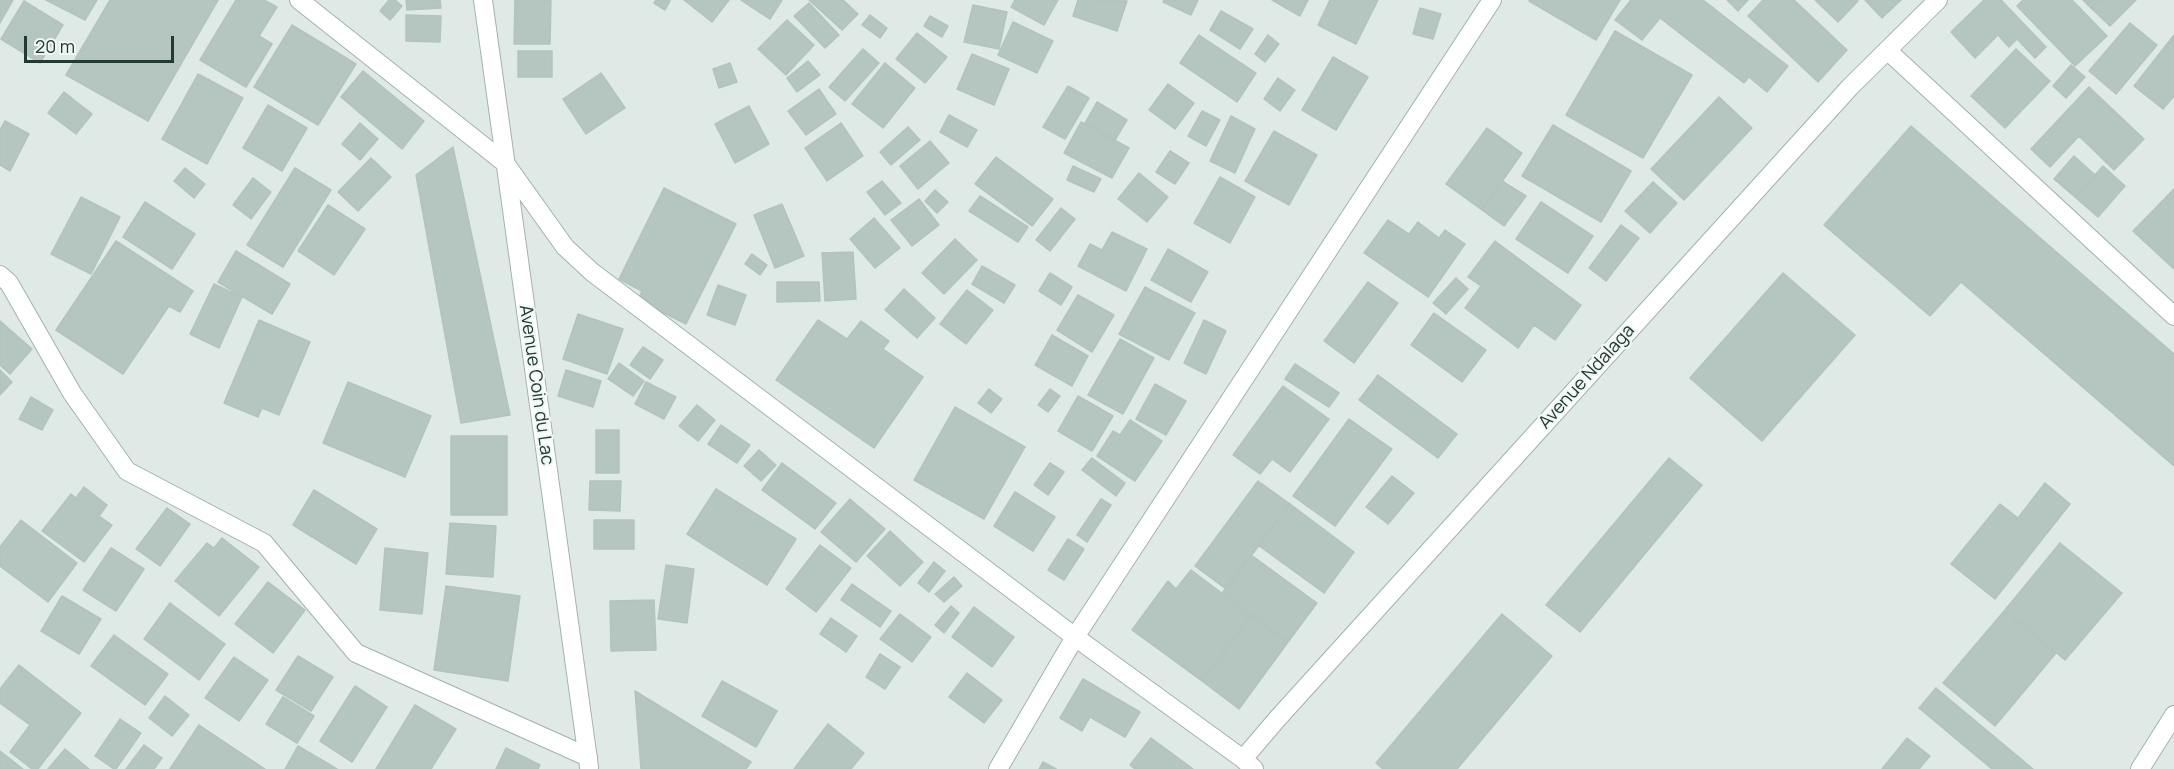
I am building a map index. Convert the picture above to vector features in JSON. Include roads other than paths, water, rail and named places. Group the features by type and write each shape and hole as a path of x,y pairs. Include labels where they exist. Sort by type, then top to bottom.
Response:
{"street":[{"path":"299,0 505,163 565,247 592,272 1075,637 1248,764"},
{"name":"Avenue Coin du Lac","path":"483,0 589,763"},
{"path":"998,769 1075,637 1492,0"},
{"name":"Avenue Ndalaga","path":"1248,764 1286,709 1842,95 1938,0"},
{"path":"1887,50 2174,316"},
{"path":"0,275 9,283 72,393 127,471 264,543 356,653 589,763"},
{"path":"2140,769 2174,715"}]}
